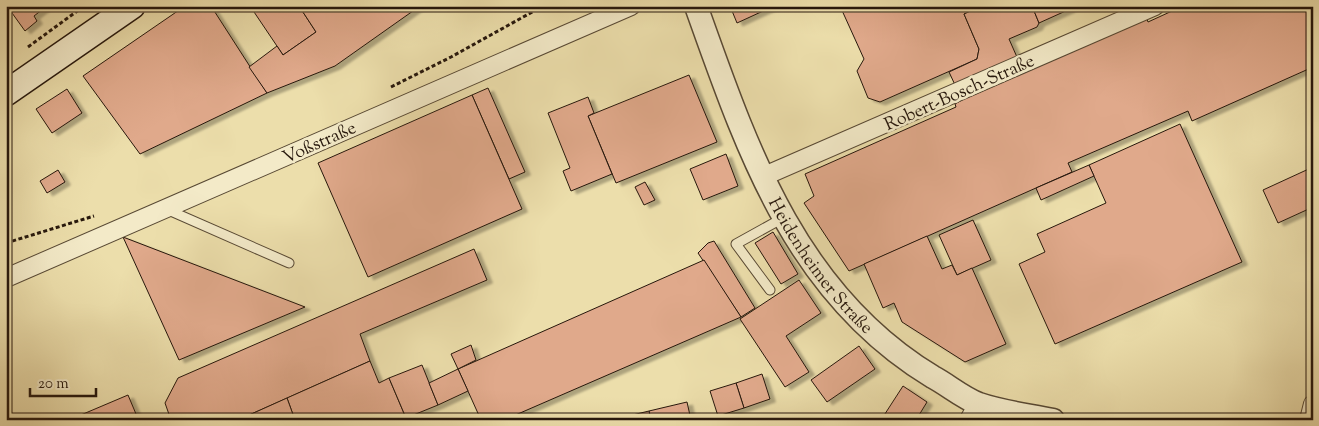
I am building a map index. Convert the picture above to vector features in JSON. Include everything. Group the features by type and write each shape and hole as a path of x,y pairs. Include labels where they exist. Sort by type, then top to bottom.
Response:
{"main road":[{"path":"6,93 132,6"}],"street":[{"name":"Voßstraße","path":"6,278 631,6"},
{"name":"Heidenheimer Straße","path":"696,6 723,81 762,177 783,218 819,275 864,324 907,361 974,412 1053,420"},
{"name":"Robert-Bosch-Straße","path":"762,177 1155,6"},
{"path":"1309,420 1313,404"}],"lane":[{"path":"165,209 289,263"},
{"path":"770,290 736,244 783,218"}],"path":[{"path":"21,52 84,6"},
{"path":"386,89 450,57 542,6"},
{"path":"6,244 97,215"}],"building":[{"path":"7,6 47,6 34,16 37,21 25,31"},
{"path":"185,6 211,6 267,93 140,154 83,76"},
{"path":"250,6 299,6 316,32 283,55"},
{"path":"299,6 420,6 335,66 267,93 249,67 277,46 283,55 316,32"},
{"path":"730,6 774,6 737,23"},
{"path":"840,6 982,6 964,14 979,49 977,59 880,102 868,98 857,71 864,59"},
{"path":"982,6 1001,6 1004,11 1014,6 1032,6 1039,23 1037,27 1009,39 1024,73 962,100 949,72 977,59 979,49 964,14"},
{"path":"1032,6 1069,6 1070,9 1039,23"},
{"path":"1183,6 1313,6 1313,67 1192,121 1188,111 1068,163 1072,172 849,271 804,203 814,196 805,174 956,107 955,104 962,100 1147,19 1148,22"},
{"path":"689,75 717,142 616,183 588,116"},
{"path":"488,88 525,172 509,179 472,95"},
{"path":"67,89 82,113 52,133 36,109"},
{"path":"472,95 522,209 368,277 318,163"},
{"path":"588,97 594,113 588,116 612,174 571,191 563,171 570,168 548,113"},
{"path":"1180,124 1242,262 1055,344 1019,264 1045,252 1037,234 1106,203 1089,165"},
{"path":"726,154 738,186 703,200 690,169"},
{"path":"1089,165 1094,176 1041,200 1036,188"},
{"path":"1313,167 1313,207 1278,223 1263,190"},
{"path":"58,170 65,182 47,193 40,181"},
{"path":"645,182 655,200 644,205 635,187"},
{"path":"973,220 991,260 957,275 939,235"},
{"path":"773,232 798,274 781,284 755,243"},
{"path":"927,236 942,269 952,265 957,275 972,268 1006,344 965,362 902,322 894,303 883,308 864,264"},
{"path":"123,237 305,307 179,360"},
{"path":"714,241 755,308 741,317 698,253 708,243"},
{"path":"474,249 487,280 360,334 370,361 238,420 171,420 165,403 178,378"},
{"path":"704,260 741,317 504,420 481,420 458,369"},
{"path":"799,280 821,313 786,336 809,372 785,387 740,319"},
{"path":"471,345 476,360 458,369 451,354"},
{"path":"859,346 875,369 827,402 811,380"},
{"path":"370,361 379,383 389,378 406,418 295,420 287,398"},
{"path":"422,365 438,405 406,418 389,378"},
{"path":"458,369 468,391 438,405 429,383"},
{"path":"762,374 770,399 744,408 736,383"},
{"path":"736,383 744,408 718,416 710,391"},
{"path":"903,386 927,402 916,420 881,420"},
{"path":"128,395 136,414 122,420 69,420"},
{"path":"287,398 295,420 238,420"},
{"path":"687,402 691,420 651,420 649,411"},
{"path":"649,411 651,420 621,420 620,418"}]}
